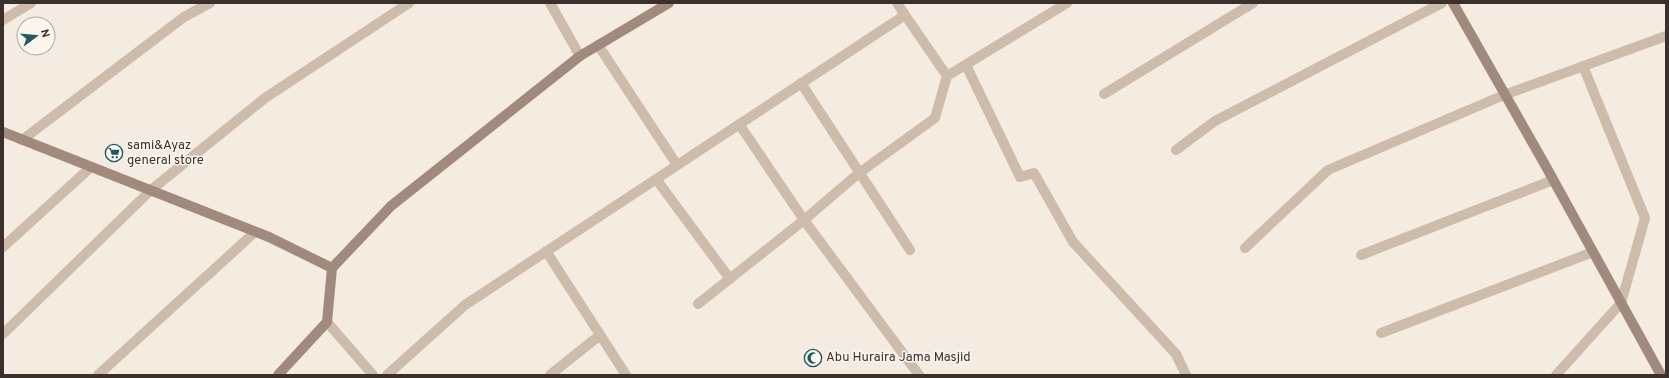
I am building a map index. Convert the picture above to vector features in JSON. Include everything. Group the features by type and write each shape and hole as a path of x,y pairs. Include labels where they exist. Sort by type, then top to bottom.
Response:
{"street":[{"path":"3,20 31,3"},
{"path":"22,140 184,17 210,3"},
{"path":"3,334 151,190 266,98 409,3"},
{"path":"550,3 580,56"},
{"path":"278,375 327,322 332,268 392,206 580,56 669,3"},
{"path":"897,3 947,76"},
{"path":"698,304 804,220 859,174 934,118 947,76 1067,3"},
{"path":"1104,94 1253,3"},
{"path":"1176,150 1215,121 1442,3"},
{"path":"1452,3 1553,180 1661,375"},
{"path":"387,375 465,305 905,15"},
{"path":"1245,248 1328,170 1504,95 1666,36"},
{"path":"598,45 677,165"},
{"path":"966,65 1020,177 1034,173 1073,242 1176,354 1186,375"},
{"path":"1556,375 1621,303 1645,218 1584,66"},
{"path":"801,84 910,250"},
{"path":"739,124 804,220 919,375"},
{"path":"3,132 255,232 332,268"},
{"path":"3,247 92,167"},
{"path":"656,179 730,278"},
{"path":"1361,256 1553,180"},
{"path":"101,374 255,232"},
{"path":"546,251 626,375"},
{"path":"1381,333 1593,252"},
{"path":"327,322 373,375"},
{"path":"550,375 600,335"}],"place":[{"name":"sami&Ayaz general store","path":"114,153"},
{"name":"Abu Huraira Jama Masjid","path":"813,358"}]}
